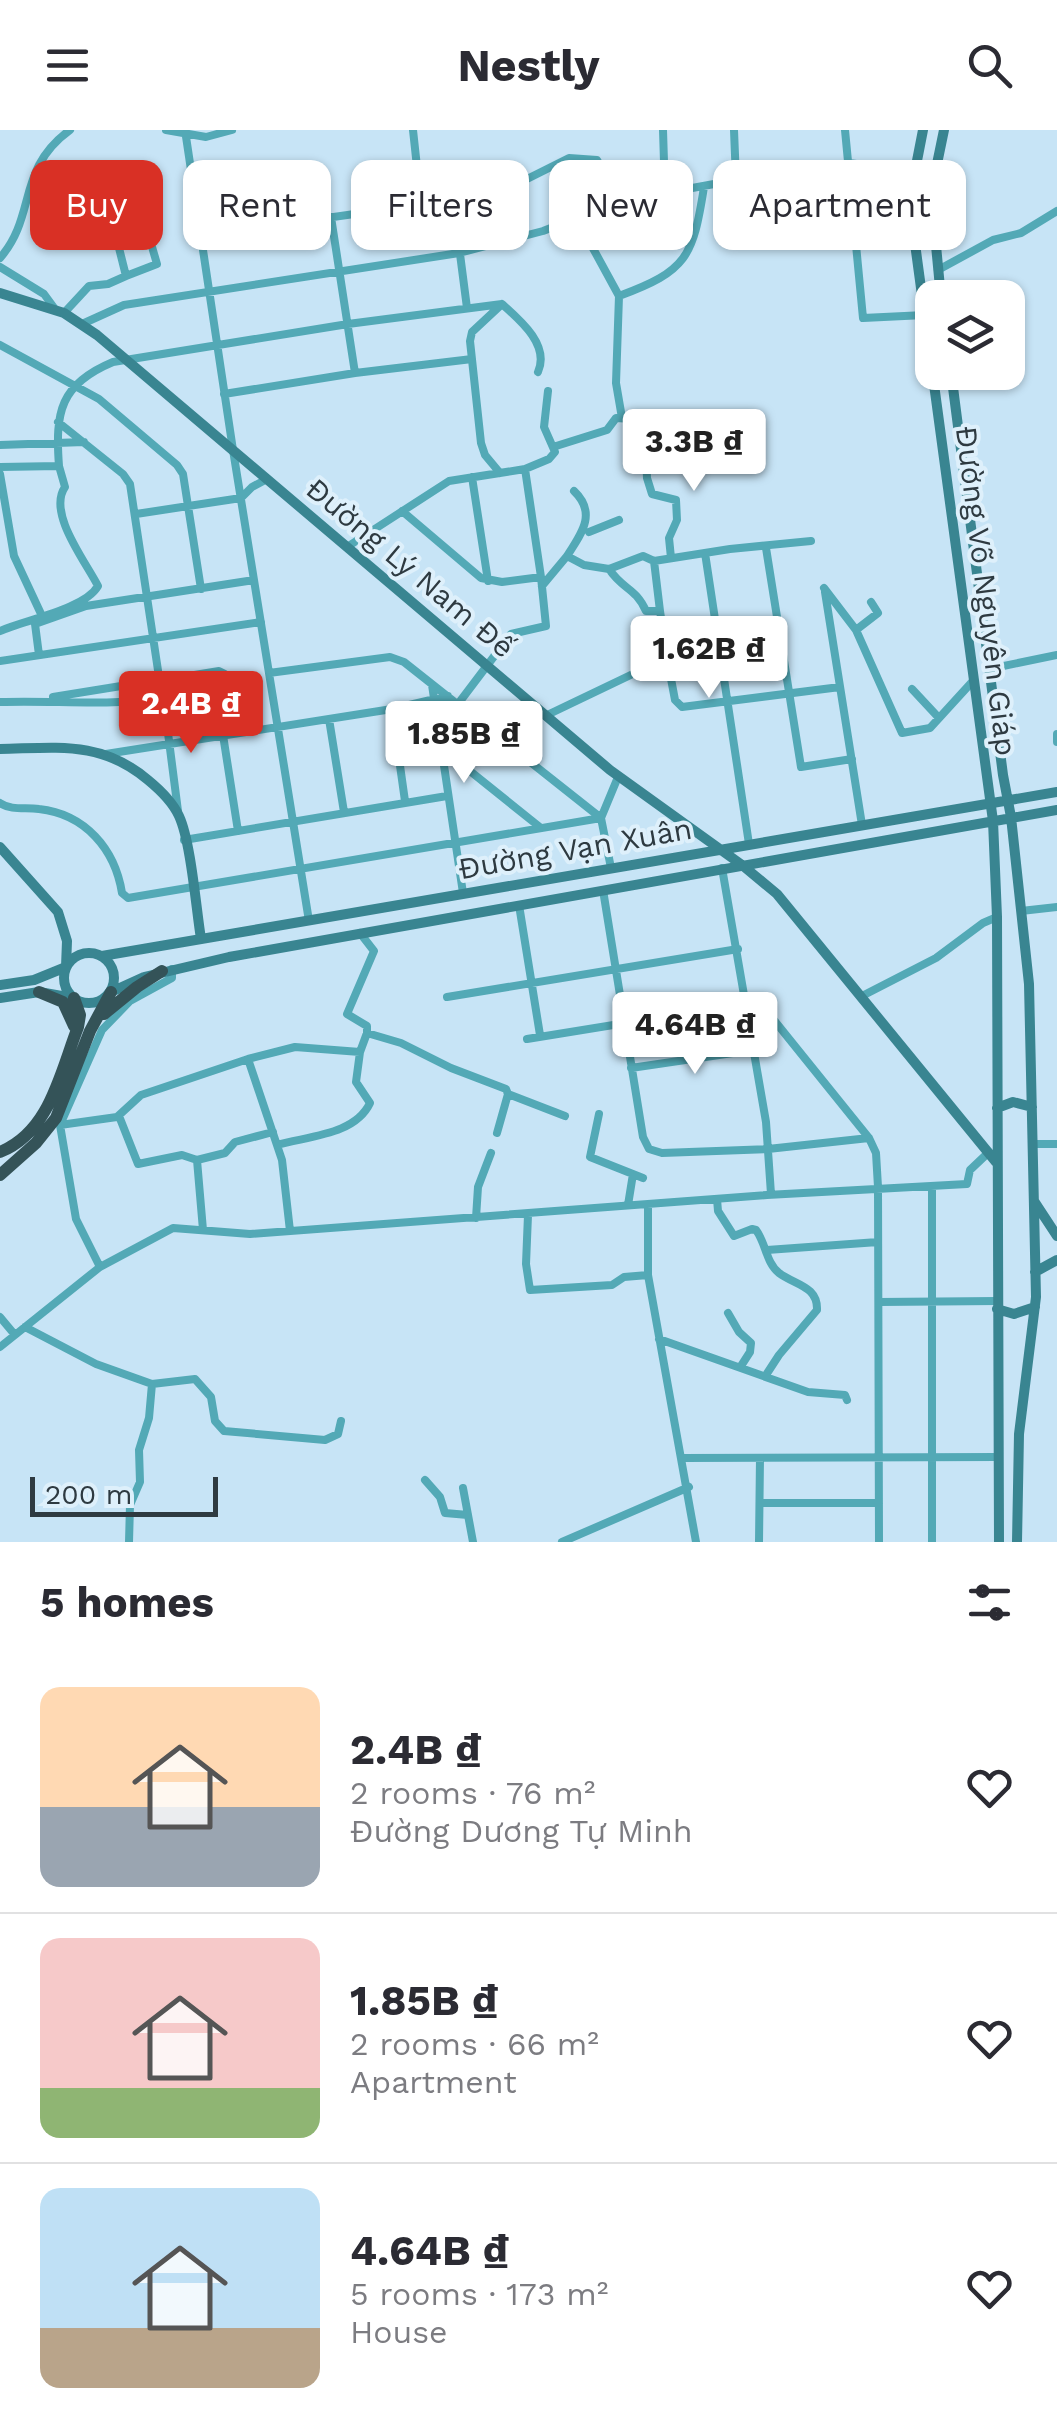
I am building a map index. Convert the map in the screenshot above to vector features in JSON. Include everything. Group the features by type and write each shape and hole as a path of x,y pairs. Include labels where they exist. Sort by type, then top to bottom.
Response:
{"highway":[{"path":"83,1032 120,999 168,970"},
{"path":"39,992 63,1002 83,1032"},
{"path":"0,1152 38,1126 83,1032 111,992"},
{"path":"0,1175 36,1143 56,1118 83,1032 74,998"}],"main road":[{"name":"Đường Võ Nguyên Giáp","path":"917,160 924,130"},
{"path":"939,280 930,194 944,130"},
{"name":"Đường Võ Nguyên Giáp","path":"917,250 920,280"},
{"name":"Đường Lý Nam Đế","path":"0,293 60,311 82,324 618,776 777,894 998,1164"},
{"name":"Đường Võ Nguyên Giáp","path":"935,390 993,820 1000,1542"},
{"name":"Đường Võ Nguyên Giáp","path":"953,390 1011,818 1029,984 1035,1272 1019,1434 1018,1542"},
{"path":"970,660 988,664"},
{"path":"0,748 75,748 106,754 154,785 178,816 201,939"},
{"name":"Đường Vạn Xuân","path":"102,956 1057,792"},
{"name":"Đường Vạn Xuân","path":"111,992 168,970 1057,810"},
{"path":"0,847 58,912 66,941 64,984 74,998"},
{"path":"0,985 34,980 66,968 71,960 86,952 102,956 113,968 111,992 90,1004 59,993 0,998"},
{"path":"998,1108 1014,1102 1032,1108"},
{"path":"969,1130 986,1129 998,1122"},
{"path":"1034,1200 1057,1236"},
{"path":"1035,1272 1057,1260"},
{"path":"997,1304 1014,1314 1034,1308"}],"street":[{"path":"0,258 15,238 36,166 70,130"},
{"path":"166,130 206,137 232,130"},
{"path":"414,130 416,160"},
{"path":"663,130 664,160"},
{"path":"734,130 735,160"},
{"path":"846,130 848,160"},
{"path":"185,132 189,160"},
{"path":"565,160 596,160"},
{"path":"693,189 713,185"},
{"path":"619,296 666,277 677,268 694,239 704,187"},
{"path":"938,270 993,240 1021,233 1057,211"},
{"path":"351,214 331,217 355,373"},
{"path":"82,324 124,305 459,253 549,227"},
{"path":"120,250 126,276"},
{"path":"0,267 48,298 60,311 89,286 108,284 157,264 154,250"},
{"path":"202,250 308,920"},
{"path":"459,250 467,308"},
{"path":"553,447 607,430 614,419 627,418 616,383 619,296 594,250"},
{"path":"856,250 863,318 915,315"},
{"path":"37,620 93,593 98,586 68,536 60,498 65,487 59,466 58,422 75,385 85,374 126,359 502,304"},
{"path":"500,473 481,444 471,334 502,304"},
{"path":"502,304 533,334 541,358 538,372"},
{"path":"0,345 99,399 177,465 183,474 201,589"},
{"path":"224,394 355,373 472,360"},
{"path":"347,546 450,481 526,469 554,456 544,427 548,392"},
{"path":"58,422 123,474 130,484 154,638 156,679 150,689 159,700 170,742 178,816"},
{"path":"663,429 645,432 645,458 652,494 676,500 678,520 669,538 671,558"},
{"path":"0,446 84,442"},
{"path":"39,654 37,620 14,556 0,470 59,466"},
{"path":"458,704 515,632 546,626 526,469"},
{"path":"472,477 488,580"},
{"path":"136,514 241,498 252,486 267,479"},
{"path":"402,511 474,575 488,580 541,582 585,533 588,513 574,491"},
{"path":"585,533 619,520"},
{"path":"568,556 584,565 609,570 643,556 654,561 811,542"},
{"path":"766,548 801,767 852,759"},
{"path":"705,552 749,844"},
{"path":"654,561 668,663 679,705 840,687"},
{"path":"609,570 621,585 638,593 647,612 660,610"},
{"path":"0,631 86,606 254,580"},
{"path":"862,824 824,588 856,630 902,733 930,728 972,682"},
{"path":"856,630 878,614 871,602"},
{"path":"0,661 261,622"},
{"path":"988,664 1057,655"},
{"path":"269,673 390,657 404,662 601,818"},
{"path":"545,716 628,674 662,660 668,663"},
{"path":"0,702 79,701 110,705 159,700 220,690 226,687 225,674 219,671 156,679 26,701"},
{"path":"170,679 173,696"},
{"path":"432,684 463,894"},
{"path":"912,690 939,718"},
{"path":"106,754 434,702 448,696"},
{"path":"392,709 404,802"},
{"path":"329,718 344,812"},
{"path":"1057,734 1057,742"},
{"path":"223,735 238,831"},
{"path":"440,747 542,828"},
{"path":"611,868 601,818 618,776"},
{"path":"184,840 447,796"},
{"path":"0,804 7,808 55,811 84,825 105,846 118,871 124,896 192,888 601,818"},
{"path":"722,868 747,1003 771,1194"},
{"path":"603,890 643,1137 649,1149 662,1153 768,1148 869,1138"},
{"path":"518,905 540,1036"},
{"path":"1021,911 1057,907"},
{"path":"862,996 936,958 996,916"},
{"path":"277,1145 336,1131 361,1116 370,1102 356,1082 366,1026 347,1014 374,951 360,934"},
{"path":"446,997 738,950"},
{"path":"100,1267 76,1219 60,1125 102,1030 130,1001 172,978 168,970"},
{"path":"527,1039 747,1003 761,1004 869,1138 876,1153 878,1188 879,1542"},
{"path":"367,1033 401,1043 451,1068 504,1087 508,1094 565,1116"},
{"path":"60,1125 119,1116 141,1094 294,1047 360,1052"},
{"path":"631,1068 752,1050"},
{"path":"248,1059 277,1145 290,1231"},
{"path":"497,1133 508,1094"},
{"path":"599,1114 589,1154 643,1178"},
{"path":"119,1116 135,1163 182,1154 196,1160 225,1153 235,1142 272,1132"},
{"path":"1033,1144 1057,1144"},
{"path":"0,1347 100,1267 174,1228 250,1234 771,1194 968,1184 970,1170 989,1152"},
{"path":"476,1218 478,1187 491,1153"},
{"path":"196,1160 203,1230"},
{"path":"628,1205 633,1174"},
{"path":"932,1187 932,1542"},
{"path":"717,1199 718,1211 734,1236 754,1229 777,1272 810,1291 817,1302 812,1317 778,1355 766,1375"},
{"path":"648,1204 648,1276 689,1486 696,1542"},
{"path":"528,1215 526,1264 530,1290 612,1284 629,1276 648,1276"},
{"path":"768,1250 878,1242"},
{"path":"879,1302 997,1304"},
{"path":"728,1313 752,1346 741,1366"},
{"path":"0,1317 15,1335"},
{"path":"25,1327 96,1364 152,1384 196,1379 211,1397 215,1420 224,1431 325,1440 338,1434 342,1421"},
{"path":"659,1340 808,1392 845,1396 847,1400"},
{"path":"129,1542 130,1506 140,1482 139,1450 149,1418 152,1384"},
{"path":"682,1458 998,1457"},
{"path":"760,1458 760,1542"},
{"path":"425,1480 440,1497 445,1513 468,1516"},
{"path":"562,1542 689,1486"},
{"path":"463,1488 472,1542"},
{"path":"760,1503 879,1503"}]}
